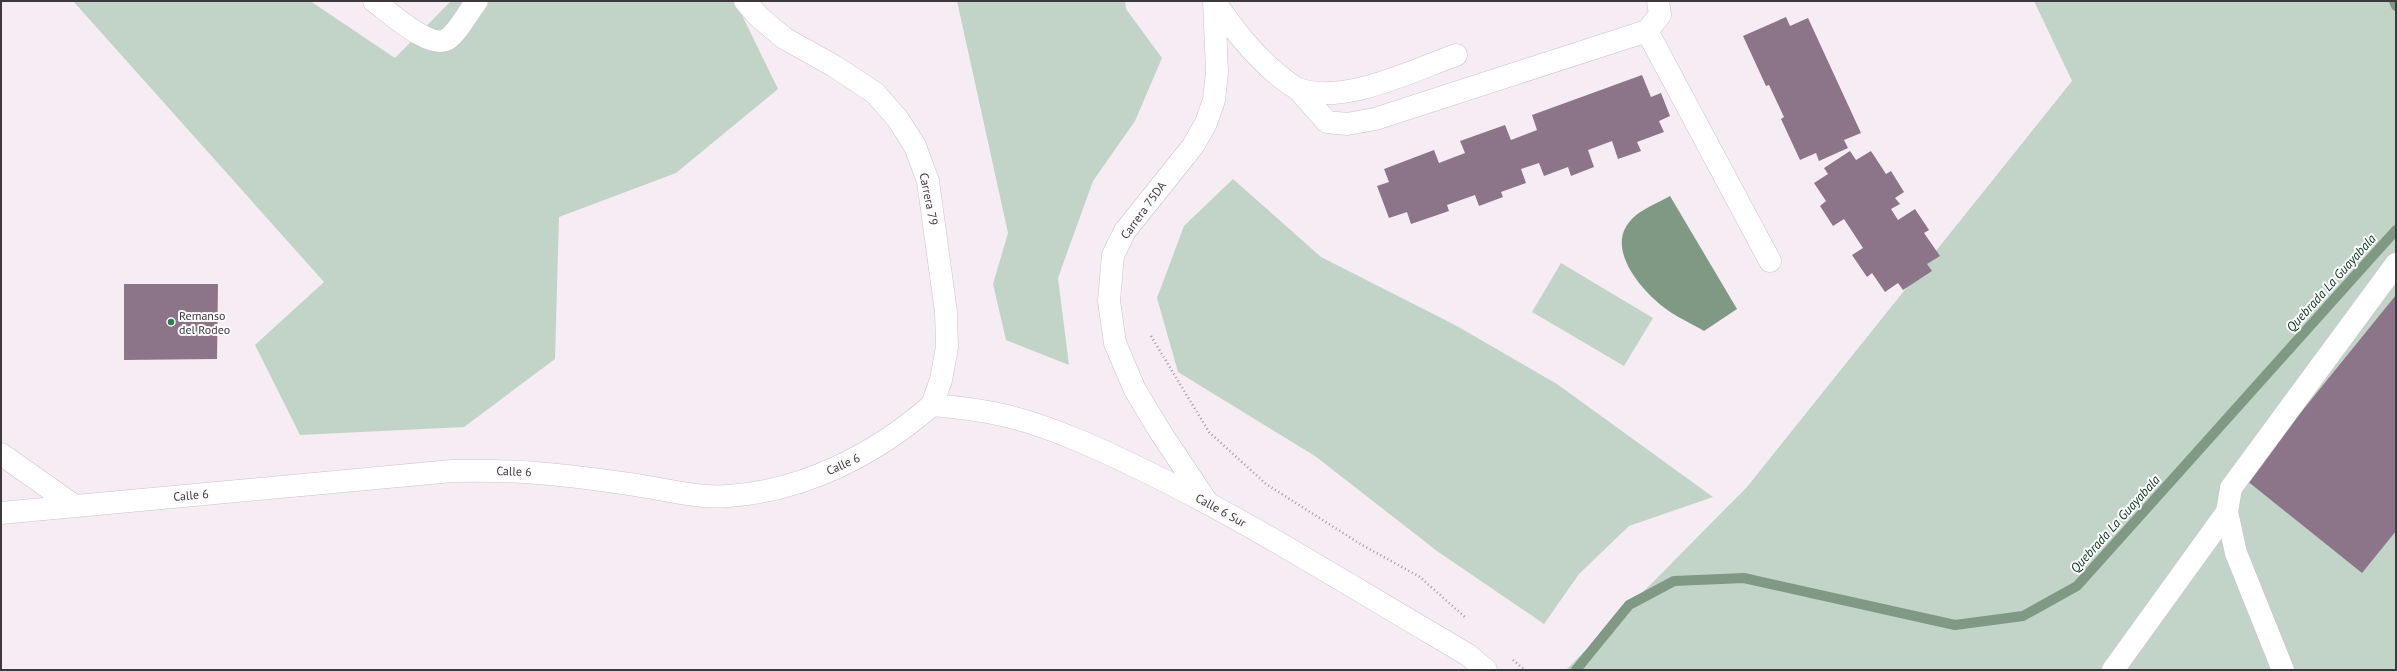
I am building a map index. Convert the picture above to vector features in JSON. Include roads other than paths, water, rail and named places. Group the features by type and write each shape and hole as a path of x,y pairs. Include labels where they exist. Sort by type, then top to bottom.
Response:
{"street":[{"path":"374,1 428,40 440,42 449,38 476,1"},
{"name":"Carrera 79","path":"745,1 759,17 784,38 834,66 875,93 898,118 915,146 928,181 946,312 946,347 941,380 932,405"},
{"path":"1215,1 1239,37 1256,57 1298,89 1327,122 1347,124 1375,119 1647,31 1660,15 1658,1"},
{"name":"Carrera 75DA","path":"1207,502 1161,433 1135,390 1115,343 1109,301 1113,255 1125,231 1193,146 1206,123 1214,100 1217,72 1215,1"},
{"path":"1647,31 1770,261"},
{"path":"1298,89 1330,94 1354,91 1456,55"},
{"path":"2283,670 2236,553 2227,512 2231,488 2396,264"},
{"name":"Calle 6 Sur","path":"932,405 974,409 1008,416 1074,439 1207,502 1468,655 1486,670"},
{"name":"Calle 6","path":"1,513 452,471 496,470 548,473 727,497 755,494 817,475 859,457 905,429 932,405"},
{"path":"1,454 73,506"},
{"path":"2113,670 2227,512"}],"waterway":[{"name":"Quebrada La Guayabala","path":"2394,1 2396,6"},
{"name":"Quebrada La Guayabala","path":"1576,670 1629,605 1674,581 1744,578 1955,625 2023,616 2077,586 2396,230"}],"place":[{"name":"Remanso del Rodeo","path":"171,322"}]}
